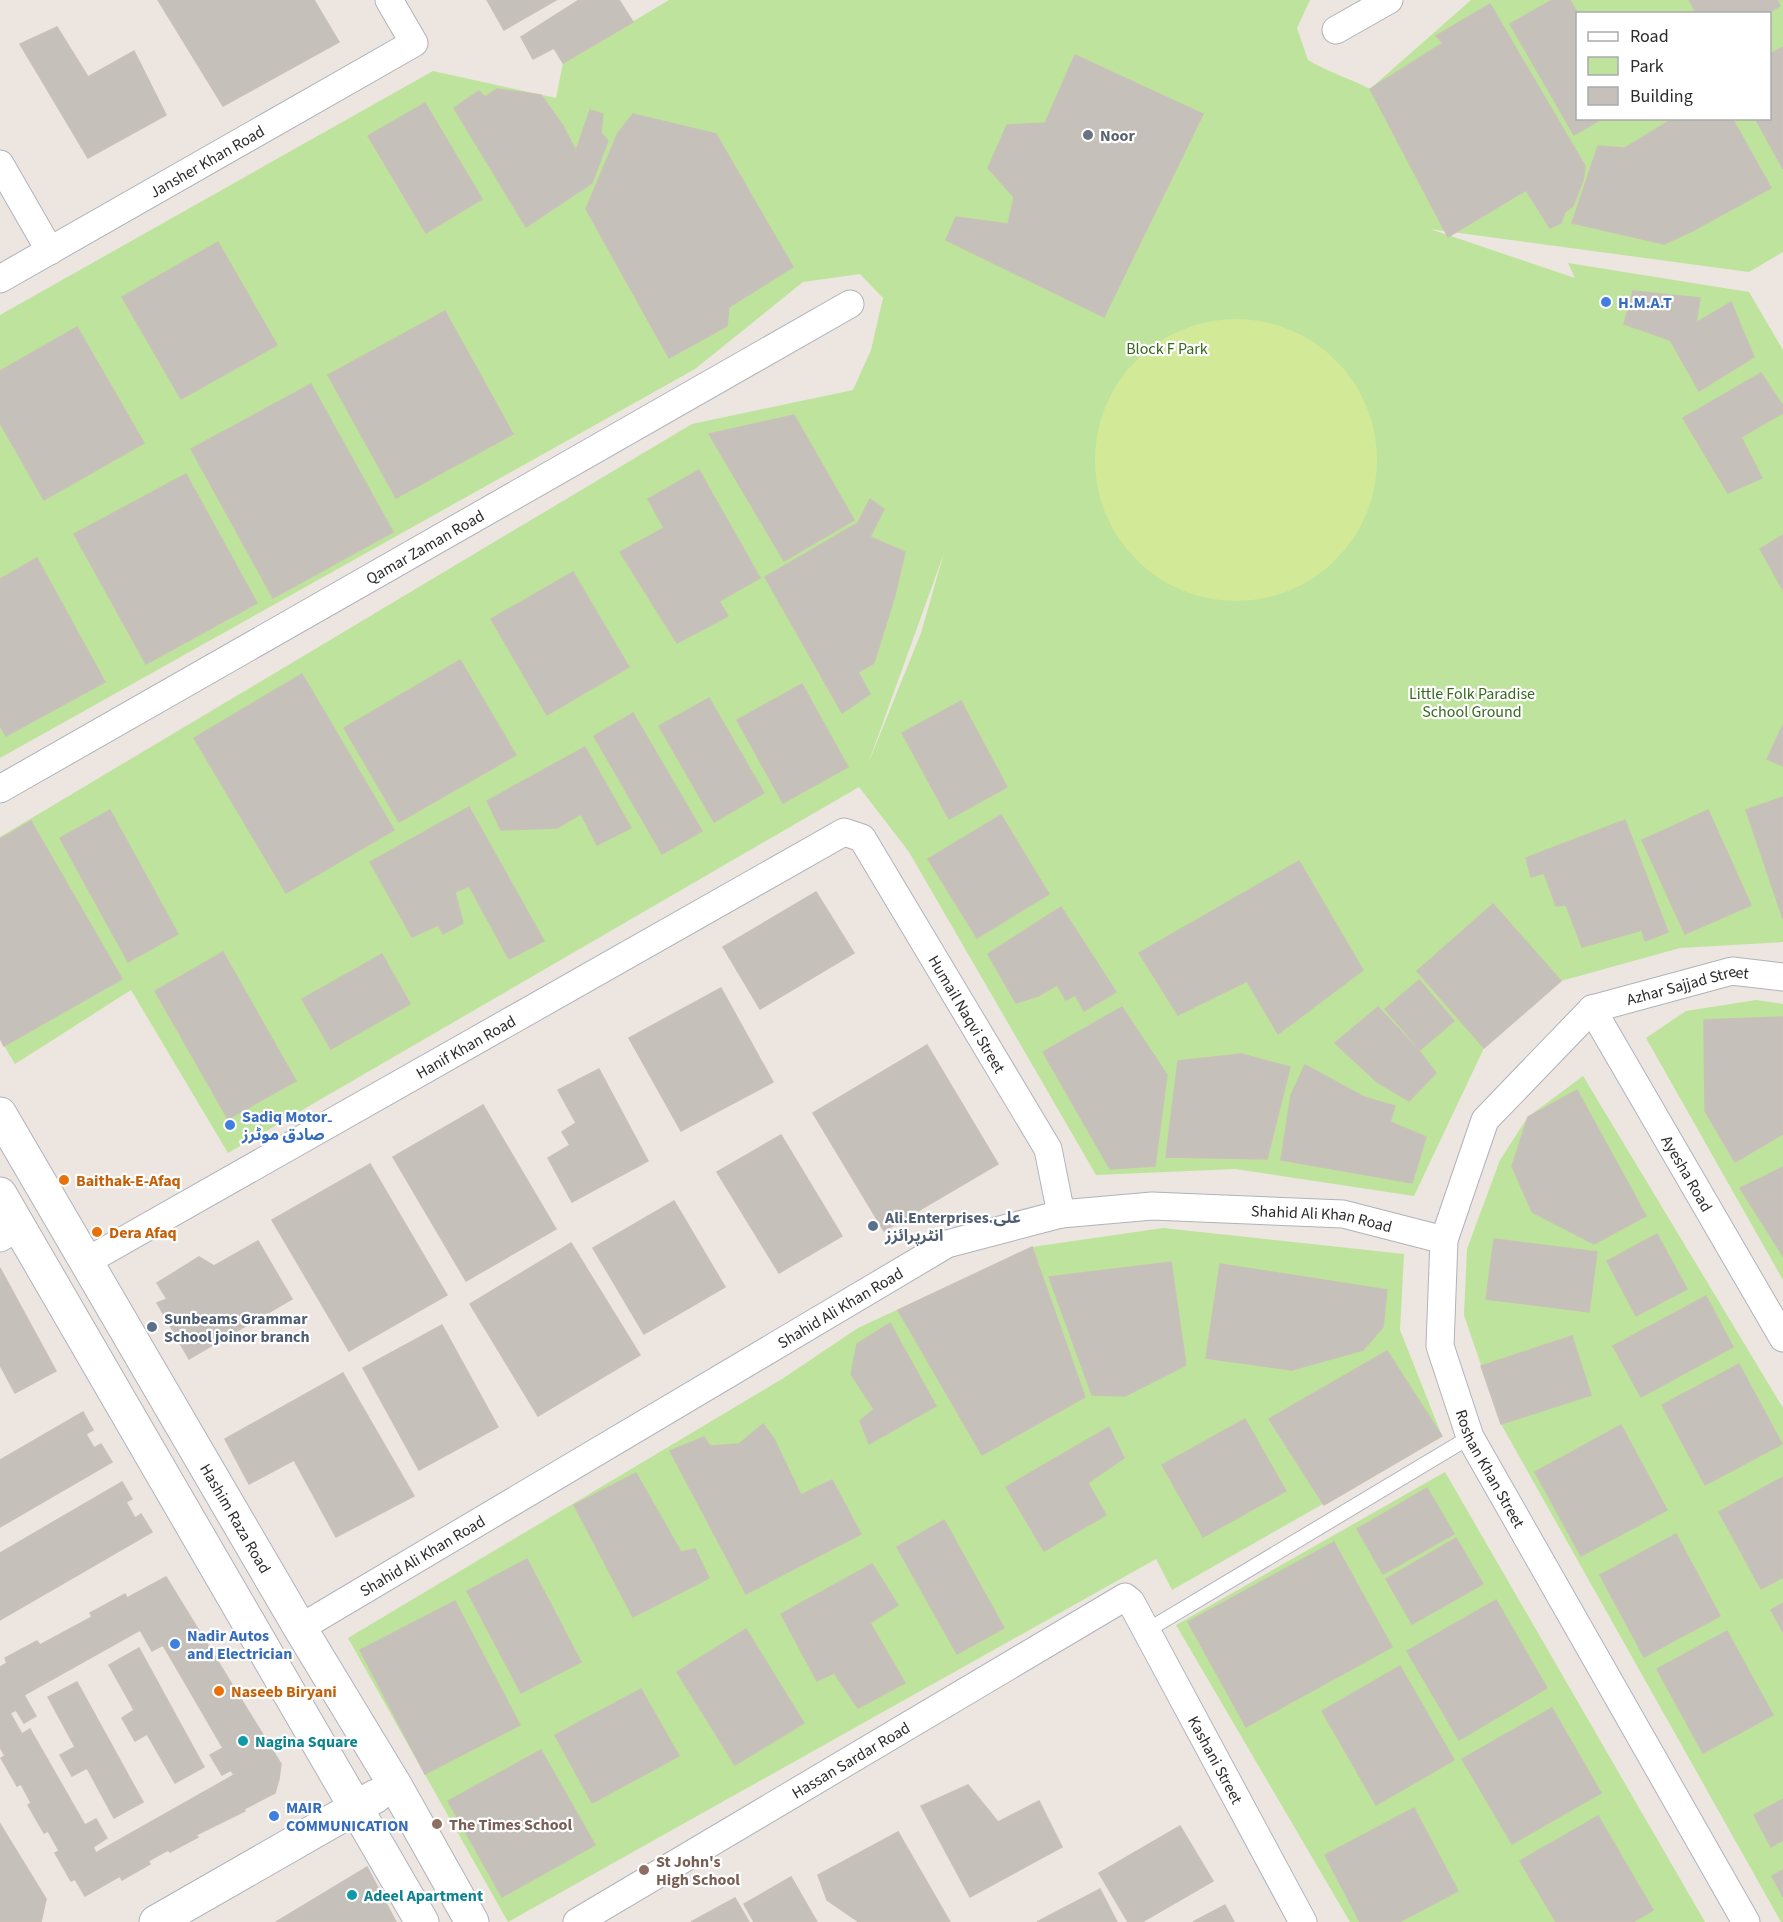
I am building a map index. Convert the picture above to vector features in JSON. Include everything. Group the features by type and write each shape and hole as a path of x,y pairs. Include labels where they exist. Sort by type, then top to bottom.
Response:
{"street":[{"name":"Jansher Khan Road","path":"0,279 414,43 389,0"},
{"path":"1336,30 1389,0"},
{"path":"0,164 50,251"},
{"name":"Qamar Zaman Road","path":"0,789 850,304"},
{"name":"Humail Naqvi Street","path":"844,832 862,838 1048,1149 1061,1214"},
{"name":"Hanif Khan Road","path":"87,1261 844,832"},
{"name":"Azhar Sajjad Street","path":"1592,1009 1732,971 1783,977"},
{"name":"Roshan Khan Street","path":"1592,1009 1485,1120 1444,1240 1440,1346 1470,1437 1746,1922"},
{"name":"Ayesha Road","path":"1592,1009 1783,1338"},
{"name":"Hashim Raza Road","path":"0,1114 300,1628 395,1785 472,1922"},
{"path":"0,1194 9,1232 356,1807 422,1922"},
{"name":"Shahid Ali Khan Road","path":"300,1628 947,1244 1061,1214 1152,1206 1343,1214 1444,1240"},
{"name":"Kashani Street","path":"1125,1597 1131,1602 1304,1922"},
{"name":"Hassan Sardar Road","path":"577,1922 1125,1597"},
{"path":"156,1922 395,1785"}],"lane":[{"path":"1146,1630 1470,1437"}],"green space":[{"path":"669,0 1310,0 1297,28 1308,60 1370,89 1471,0 1783,0 1783,252 1749,272 1430,229 1575,278 1568,263 1749,292 1783,350 1783,942 1680,948 1561,981 1484,1048 1414,1196 1235,1169 1096,1175 909,852 859,787 228,1153 131,990 15,1064 0,1039 0,837 692,424 853,390 871,350 883,298 860,274 803,282 695,369 0,758 0,315 433,71 556,98 563,63","holes":["944,553 921,633 868,764"]},
{"name":"Block F Park","path":"1250,319 1264,321 1303,335 1336,360 1361,393 1367,406 1375,432 1377,460 1375,488 1367,514 1361,527 1336,560 1303,585 1290,591 1264,599 1222,601 1208,599 1169,585 1146,569 1127,550 1111,527 1097,488 1095,446 1097,432 1111,393 1127,370 1146,351 1169,335 1208,321"},
{"path":"1756,1000 1783,1004 1783,1280 1646,1038 1686,1011"},
{"path":"1583,1076 1783,1408 1783,1922 1501,1424 1464,1315 1467,1249 1500,1160 1528,1117"},
{"path":"1163,1228 1404,1254 1400,1330 1442,1436 1172,1590 1156,1559 508,1922 348,1638 782,1379 858,1328 1032,1247"},
{"path":"1445,1472 1705,1922 1350,1922 1176,1625"}],"building":[{"path":"158,0 314,0 339,42 223,106"},
{"path":"487,0 556,0 504,30"},
{"path":"579,0 619,0 633,22 563,63 554,48 533,59 521,37"},
{"path":"1552,0 1570,0 1577,12 1576,120 1600,120 1574,135 1510,24"},
{"path":"1689,0 1777,0 1780,6 1770,12 1696,12"},
{"path":"1490,4 1585,166 1583,180 1573,206 1565,212 1561,223 1550,228 1526,190 1448,237 1370,89 1443,43 1436,36"},
{"path":"57,27 88,77 134,51 166,115 88,158 20,44"},
{"path":"1783,47 1783,169 1756,120 1771,120 1771,53"},
{"path":"1075,55 1203,114 1104,317 946,240 956,217 1008,224 1014,197 988,168 1007,125 1045,123"},
{"path":"497,89 541,95 563,126 576,151 590,110 603,114 601,133 608,141 592,183 526,227 454,108 479,91 485,97"},
{"path":"425,103 482,199 426,233 368,136"},
{"path":"633,114 716,134 793,267 729,307 727,326 669,358 586,209 618,133"},
{"path":"1671,120 1733,120 1771,188 1664,244 1572,223 1598,146 1625,148"},
{"path":"218,242 277,345 181,399 122,297"},
{"path":"1633,291 1700,298 1696,323 1731,302 1754,357 1699,391 1670,340 1624,324"},
{"path":"445,311 513,434 396,498 328,375"},
{"path":"77,327 144,443 44,500 0,423 0,371"},
{"path":"1761,373 1783,406 1783,413 1741,437 1762,478 1728,493 1683,418"},
{"path":"311,384 393,532 273,598 191,449"},
{"path":"794,415 854,520 784,561 709,434"},
{"path":"699,470 760,578 719,601 728,616 677,643 620,552 664,528 648,499"},
{"path":"186,474 257,603 146,664 74,534"},
{"path":"870,499 884,509 870,537 905,552 895,595 874,663 858,672 870,694 842,713 765,577 858,523"},
{"path":"1783,535 1783,590 1760,549"},
{"path":"37,558 105,682 6,736 0,726 0,579"},
{"path":"573,572 629,667 547,715 491,619"},
{"path":"460,660 516,755 399,822 344,728"},
{"path":"302,674 394,830 286,893 194,738"},
{"path":"802,684 848,767 783,803 737,720"},
{"path":"709,698 764,793 714,822 659,726"},
{"path":"961,701 1007,787 949,819 902,733"},
{"path":"633,713 702,831 662,854 594,736"},
{"path":"1783,725 1783,766 1767,759"},
{"path":"585,747 631,828 597,845 581,814 557,828 501,830 487,801"},
{"path":"1783,797 1783,919 1746,810"},
{"path":"469,807 544,941 509,959 469,886 455,892 463,923 443,934 438,925 412,937 370,862"},
{"path":"110,810 178,934 128,962 60,838"},
{"path":"1708,810 1751,905 1685,934 1642,840"},
{"path":"1001,815 1049,894 977,938 928,859"},
{"path":"1625,820 1668,932 1645,941 1642,930 1582,947 1566,905 1556,906 1544,873 1531,877 1526,858"},
{"path":"31,821 122,979 4,1046 0,1038 0,839"},
{"path":"1299,861 1363,970 1278,1034 1247,981 1178,1015 1139,953"},
{"path":"816,892 854,953 760,1009 723,947"},
{"path":"1493,904 1561,981 1484,1048 1417,971"},
{"path":"1061,907 1116,992 1084,1011 1075,995 1066,1000 1057,985 1038,996 1016,1003 988,954"},
{"path":"223,952 296,1081 228,1119 155,991"},
{"path":"382,954 410,1004 331,1049 302,999"},
{"path":"1419,980 1454,1021 1420,1050 1385,1009"},
{"path":"721,988 773,1082 681,1131 629,1038"},
{"path":"1122,1007 1167,1075 1155,1166 1110,1169 1043,1052"},
{"path":"1378,1007 1420,1052 1436,1073 1409,1101 1377,1082 1335,1043"},
{"path":"1783,1017 1783,1134 1735,1162 1705,1111 1704,1020"},
{"path":"927,1045 998,1164 884,1231 813,1113"},
{"path":"1241,1054 1290,1067 1267,1159 1166,1157 1178,1061"},
{"path":"1305,1065 1364,1097 1395,1106 1390,1122 1426,1137 1412,1183 1281,1160 1291,1095"},
{"path":"599,1069 648,1161 572,1202 548,1158 570,1145 562,1132 576,1123 558,1090"},
{"path":"1577,1090 1646,1216 1594,1244 1532,1212 1512,1166 1528,1117"},
{"path":"483,1105 556,1229 466,1281 393,1157"},
{"path":"781,1135 842,1236 779,1273 717,1172"},
{"path":"370,1164 447,1295 349,1351 272,1220"},
{"path":"1783,1167 1783,1256 1740,1188"},
{"path":"674,1201 725,1287 644,1334 593,1248"},
{"path":"1657,1234 1687,1289 1636,1316 1607,1261"},
{"path":"1494,1239 1597,1252 1589,1312 1486,1299"},
{"path":"258,1241 292,1299 189,1359 157,1303 167,1299 157,1283 199,1257 214,1266"},
{"path":"571,1243 640,1355 538,1416 470,1304"},
{"path":"1032,1247 1085,1397 982,1455 898,1310"},
{"path":"1171,1262 1186,1365 1125,1396 1092,1395 1049,1277"},
{"path":"1220,1264 1387,1290 1383,1327 1363,1350 1292,1370 1206,1358"},
{"path":"0,1268 56,1371 15,1393 0,1365"},
{"path":"1706,1296 1733,1347 1641,1397 1613,1346"},
{"path":"890,1323 936,1406 869,1444 860,1421 874,1409 851,1374 857,1344"},
{"path":"442,1325 498,1427 419,1470 363,1368"},
{"path":"1572,1336 1591,1395 1501,1424 1481,1366"},
{"path":"1387,1351 1442,1436 1324,1505 1269,1419"},
{"path":"1739,1364 1782,1444 1705,1485 1662,1405"},
{"path":"343,1373 414,1496 336,1537 294,1460 249,1484 225,1439"},
{"path":"83,1412 93,1430 86,1434 94,1448 101,1444 112,1462 0,1527 0,1460"},
{"path":"1245,1419 1286,1491 1203,1537 1162,1465"},
{"path":"763,1424 774,1439 801,1495 832,1480 861,1534 746,1594 670,1451 704,1437 710,1446 739,1444"},
{"path":"1621,1425 1667,1510 1581,1556 1535,1472"},
{"path":"1109,1427 1124,1458 1088,1483 1106,1515 1044,1551 1006,1487"},
{"path":"636,1473 681,1552 695,1549 709,1578 633,1617 574,1505"},
{"path":"1783,1477 1783,1577 1761,1589 1719,1512"},
{"path":"122,1482 132,1499 126,1502 135,1518 141,1514 152,1532 0,1620 0,1553"},
{"path":"1427,1488 1454,1534 1383,1574 1357,1529"},
{"path":"944,1520 1004,1628 957,1654 897,1547"},
{"path":"1676,1534 1720,1616 1644,1657 1600,1575"},
{"path":"1456,1538 1483,1584 1412,1624 1386,1579"},
{"path":"1334,1542 1392,1647 1246,1727 1188,1622"},
{"path":"527,1559 581,1662 521,1693 467,1591"},
{"path":"872,1564 898,1605 870,1623 905,1683 858,1708 834,1673 817,1681 781,1614"},
{"name":"Nagina Square","path":"166,1577 281,1764 279,1779 275,1793 244,1809 245,1811 196,1835 198,1837 170,1852 168,1850 148,1861 150,1864 122,1880 120,1876 85,1896 75,1879 71,1881 55,1853 59,1851 48,1831 44,1833 28,1805 31,1803 21,1784 17,1786 1,1758 5,1756 0,1747 0,1667 7,1663 5,1658 37,1641 40,1645 92,1617 90,1613 125,1594 127,1598","holes":["140,1630 152,1651 163,1645 223,1748 210,1755 222,1775 231,1770 234,1775 96,1853 93,1847 107,1838 96,1819 85,1825 30,1729 22,1734 10,1713 16,1710 24,1723 36,1716 24,1695"]},
{"path":"1496,1600 1547,1688 1459,1740 1407,1651"},
{"path":"455,1601 520,1725 425,1774 360,1650"},
{"path":"1783,1603 1783,1632 1771,1610"},
{"path":"746,1629 804,1723 735,1765 677,1672"},
{"path":"1727,1631 1773,1715 1703,1753 1657,1669"},
{"path":"139,1648 204,1767 175,1783 147,1734 135,1741 122,1718 134,1710 109,1665"},
{"path":"1400,1666 1454,1760 1376,1805 1322,1711"},
{"path":"77,1682 143,1802 114,1818 87,1768 72,1776 60,1755 75,1747 48,1697"},
{"path":"641,1689 679,1756 592,1803 555,1735"},
{"path":"1552,1708 1601,1793 1512,1844 1462,1759"},
{"path":"541,1750 595,1845 502,1897 448,1801"},
{"path":"968,1785 998,1822 1039,1801 1062,1847 970,1897 921,1806"},
{"path":"1783,1799 1783,1840 1771,1847 1754,1815"},
{"path":"1414,1808 1458,1891 1399,1922 1360,1922 1325,1855"},
{"path":"1598,1816 1653,1910 1633,1922 1556,1922 1520,1861"},
{"path":"0,1824 46,1899 41,1922 0,1922"},
{"path":"1180,1826 1213,1881 1142,1922 1128,1922 1099,1873"},
{"path":"898,1832 950,1922 859,1922 827,1900 818,1875"},
{"name":"Adeel Apartment","path":"367,1867 396,1922 276,1922"},
{"path":"1783,1870 1783,1897 1772,1876"},
{"path":"791,1877 817,1922 754,1922 744,1904"},
{"path":"1100,1889 1117,1922 1037,1922"},
{"path":"735,1898 749,1922 691,1922"},
{"path":"1225,1905 1234,1922 1193,1922"}],"place":[{"name":"Noor","path":"1088,135"},
{"name":"H.M.A.T","path":"1606,302"},
{"name":"Sadiq Motor۔ صادق موٹرز","path":"230,1125"},
{"name":"Baithak-E-Afaq","path":"64,1180"},
{"name":"Ali.Enterprises.علی انٹرپرائزز","path":"873,1226"},
{"name":"Dera Afaq","path":"97,1232"},
{"name":"Sunbeams Grammar School joinor branch","path":"152,1327"},
{"name":"Nadir Autos and Electrician","path":"175,1644"},
{"name":"Naseeb Biryani","path":"219,1691"},
{"name":"Nagina Square","path":"243,1741"},
{"name":"MAIR COMMUNICATION","path":"274,1816"},
{"name":"The Times School","path":"437,1824"},
{"name":"St John's High School","path":"644,1870"},
{"name":"Adeel Apartment","path":"352,1895"}],"park label":[{"name":"Little Folk Paradise School Ground","path":"1472,702"}]}
